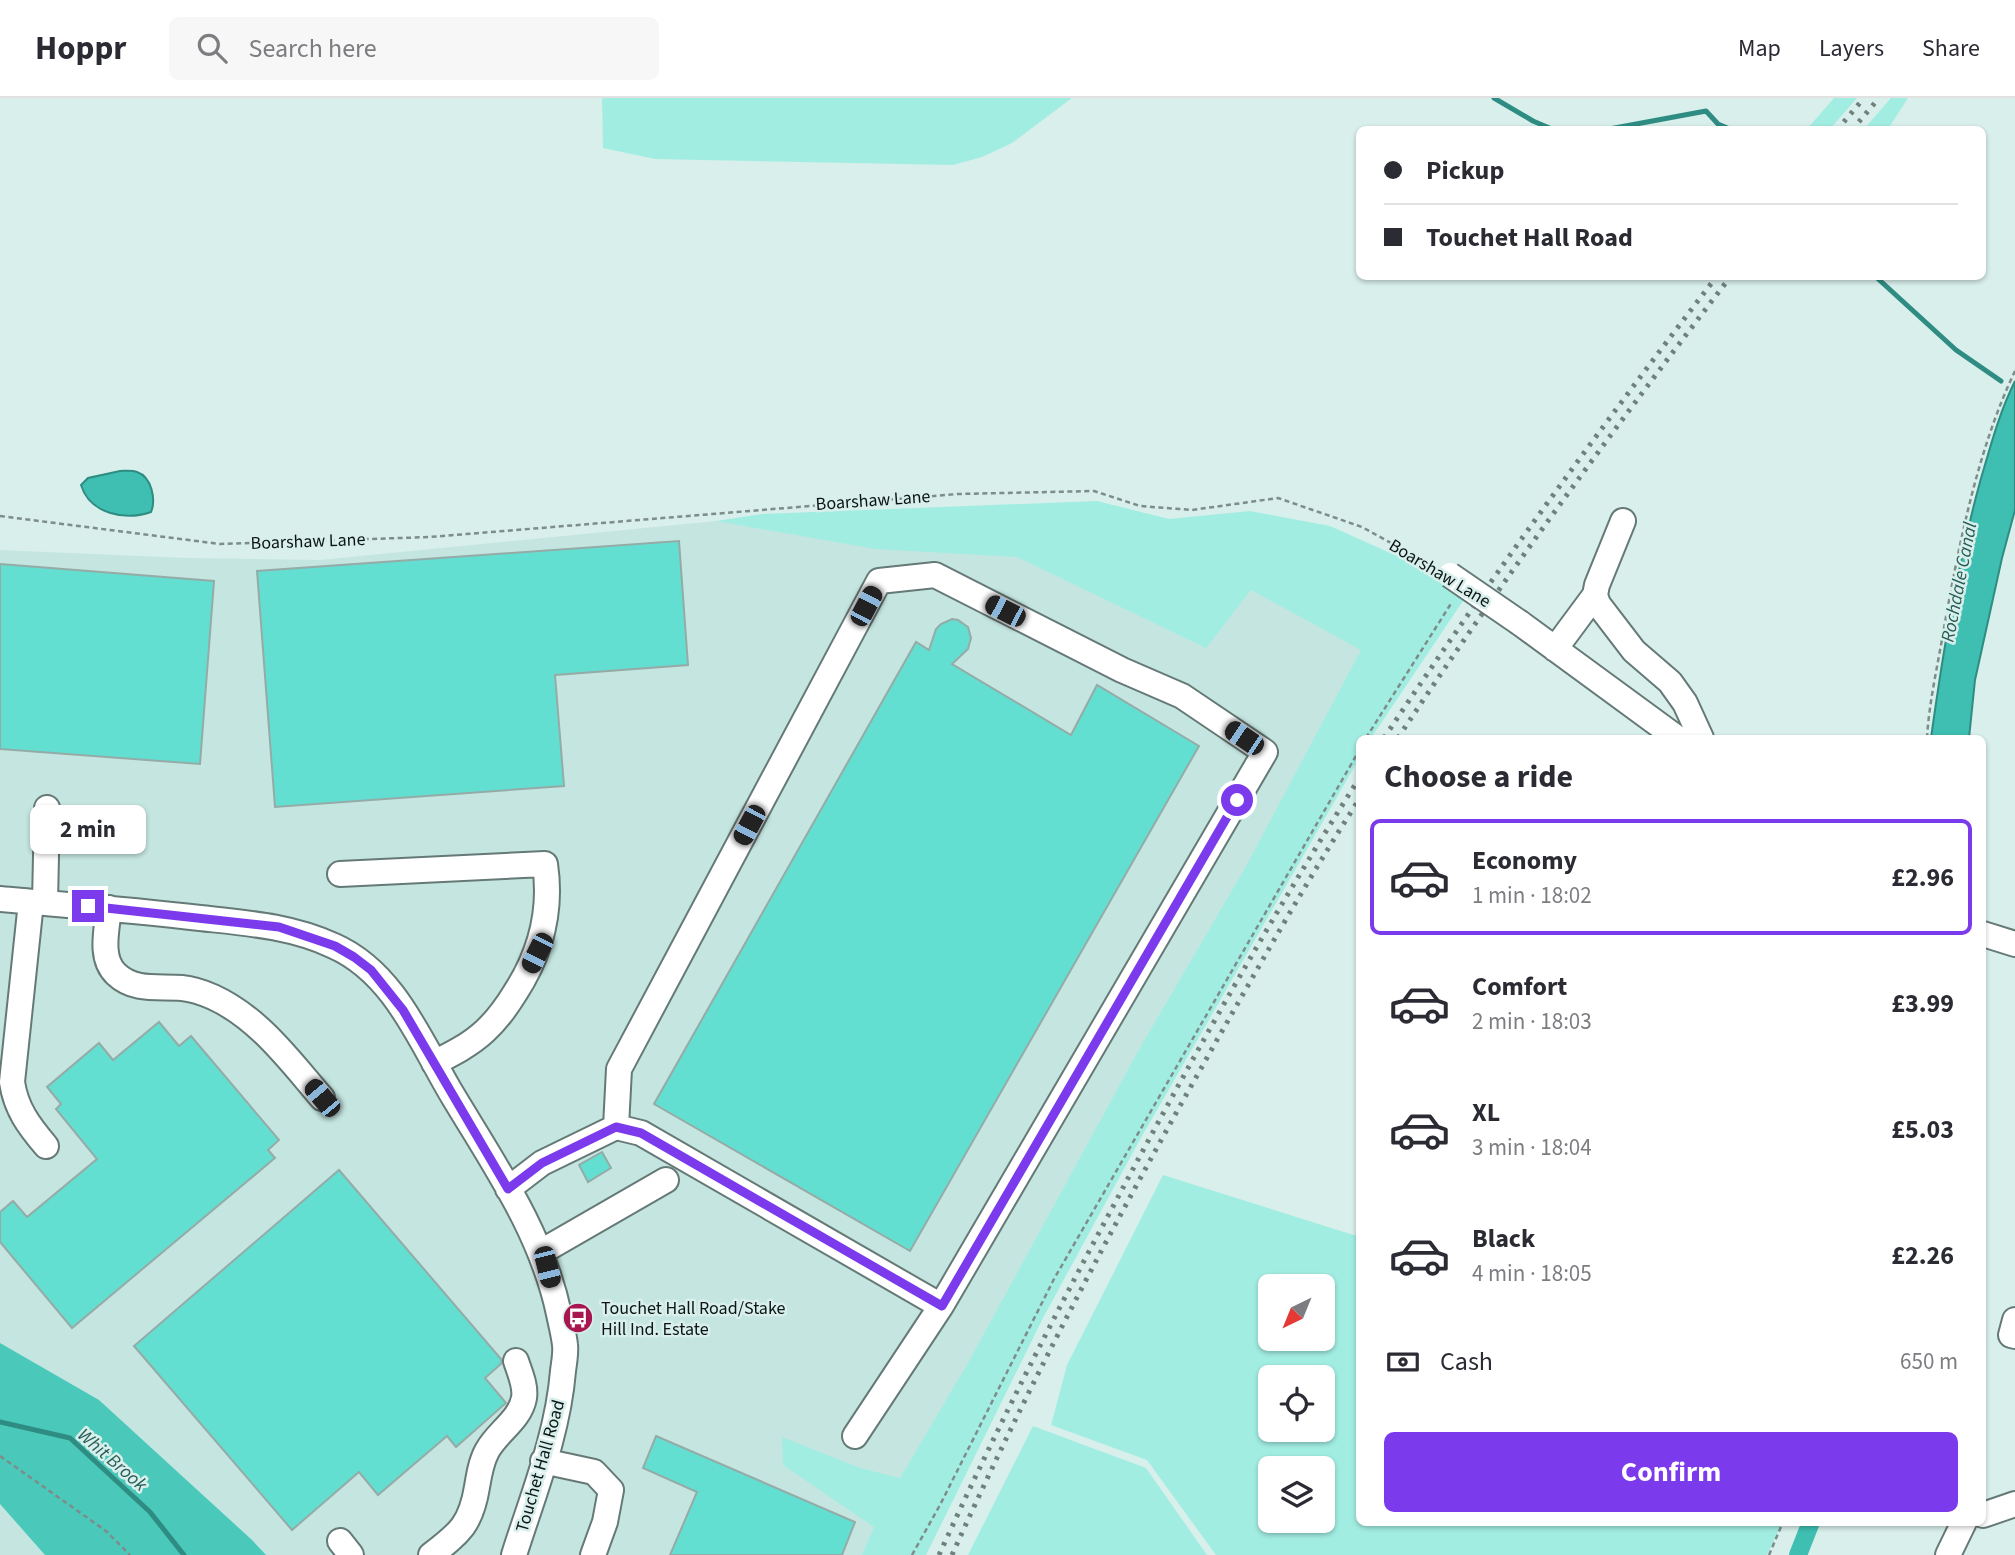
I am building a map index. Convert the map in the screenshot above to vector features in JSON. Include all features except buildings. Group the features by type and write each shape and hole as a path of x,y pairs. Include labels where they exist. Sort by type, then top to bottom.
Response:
{"street":[{"path":"1555,649 1595,596 1623,521"},
{"path":"616,1127 619,1069 879,581 935,575 1122,670 1182,696 1265,752 942,1306 855,1436"},
{"name":"Boarshaw Lane","path":"1457,580 1673,735"},
{"path":"1595,596 1598,604 1634,651 1670,682 1685,703 1700,735"},
{"path":"46,1146 21,1114 14,1098 12,1083 38,902 47,808"},
{"path":"340,874 545,864 549,888 546,919 537,953 524,980 488,1029 474,1041 434,1063"},
{"name":"Touchet Hall Road","path":"0,899 279,927 335,946 371,970 387,989 411,1021 529,1226 547,1267 565,1346 562,1390 555,1423 514,1555"},
{"path":"109,908 106,955 109,965 117,975 138,986 185,988 233,1008 283,1052 322,1098"},
{"path":"1986,935 2015,944"},
{"path":"508,1189 542,1163 616,1127 641,1133 942,1306"},
{"path":"541,1252 666,1180"},
{"path":"2015,1320 2011,1335 2015,1336"},
{"path":"431,1555 466,1524 473,1508 486,1453 523,1402 524,1388 516,1362"},
{"path":"543,1461 594,1472 611,1490 605,1522 593,1555"},
{"path":"1986,1513 2015,1504"},
{"path":"1948,1555 1962,1526"}],"path":[{"path":"1927,735 1956,558 1987,443 2015,371"},
{"name":"Boarshaw Lane","path":"0,516 219,544 430,537 958,494 1094,491 1140,506 1192,510 1278,498 1362,527 1457,580"},
{"path":"1368,735 1457,580"},
{"path":"912,1555 1054,1279 1356,756"},
{"path":"0,1456 106,1531 130,1555"},
{"path":"1769,1555 1781,1526"}],"shaded area":[{"path":"716,521 1015,542 1253,577 1361,636 1360,735 1356,735 1356,745 892,1555 0,1555 0,550 186,558 320,560"},
{"path":"0,1343 99,1400 266,1555 45,1555 0,1504"}],"green space":[{"path":"602,98 1072,98 1012,143 982,157 953,165 655,159 603,148"},
{"path":"1834,98 1857,98 1833,126 1810,126"},
{"path":"1891,98 1908,98 1890,126 1867,126"},
{"path":"1097,501 1169,519 1250,511 1330,526 1399,557 1465,598 1373,735 1356,735 1356,764 1138,1143 1043,1318 926,1555 862,1555 874,1527 783,1465 782,1437 860,1468 900,1478 968,1363 1141,1046 1244,870 1361,650 1251,590 1206,648 1017,557 875,549 716,521 762,514"},
{"path":"1163,1175 1356,1236 1356,1526 1781,1526 1767,1555 1216,1555 1147,1460 1051,1425 1067,1365"},
{"path":"1033,1426 1146,1468 1207,1555 968,1555"}],"water":[{"path":"2015,381 2015,510 1975,680 1969,735 1931,735 1964,545 2004,406"},
{"path":"120,471 135,471 146,479 153,495 151,512 120,515 100,509 92,503 81,485 88,478"}],"waterway":[{"path":"1494,98 1545,126"},
{"path":"1625,126 1706,111 1723,126"},
{"path":"1879,280 1956,350 2001,381"},
{"name":"Whit Brook","path":"0,1422 70,1438 150,1512 184,1555"},
{"name":"Rochdale Canal","path":"1798,1555 1809,1526"}],"railway":[{"path":"1840,126 1864,98"},
{"path":"1855,126 1879,98"},
{"path":"1386,735 1546,504 1714,280"},
{"path":"1400,735 1560,504 1728,280"},
{"path":"939,1555 1025,1376 1146,1145 1265,933 1356,784"},
{"path":"952,1555 1013,1424 1112,1230 1269,949 1356,804"}],"place":[{"name":"Touchet Hall Road/Stake Hill Ind. Estate","path":"578,1318"}],"route":[{"path":"88,906 279,927 335,946 354,957 371,970 418,1032 508,1189 542,1163 616,1127 641,1133 942,1306 1237,800"}]}
